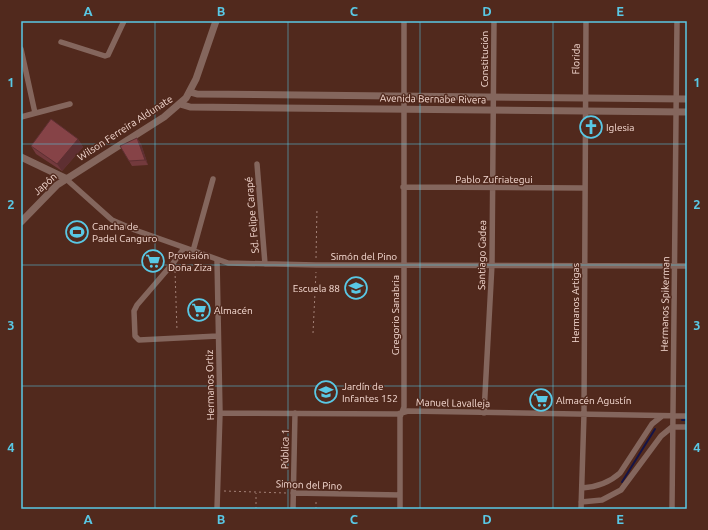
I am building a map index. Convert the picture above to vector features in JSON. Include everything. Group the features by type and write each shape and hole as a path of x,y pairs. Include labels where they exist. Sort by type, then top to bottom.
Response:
{"street":[{"path":"61,42 105,56 108,55 124,21"},
{"name":"Wilson Ferreira Aldunate","path":"65,178 164,116 180,104 190,92 216,21"},
{"name":"Gregorio Sanabria","path":"400,509 402,413 404,408 404,21"},
{"name":"Constitución","path":"493,97 494,21"},
{"name":"Florida","path":"585,98 586,21"},
{"name":"Hermanos Spikerman","path":"672,509 677,21"},
{"path":"21,50 35,113"},
{"name":"Avenida Bernabe Rivera","path":"190,92 197,94 687,99"},
{"name":"Santiago Gadea","path":"484,413 492,264 493,97"},
{"name":"Hermanos Artigas","path":"581,509 584,414 585,98"},
{"path":"21,117 70,104"},
{"name":"Avenida Bernabe Rivera","path":"180,104 190,107 687,112"},
{"path":"21,157 65,178"},
{"name":"Sd. Felipe Carapé","path":"257,164 265,264"},
{"name":"Japón","path":"21,222 52,189 65,178"},
{"name":"Simón del Pino","path":"65,178 112,220 135,230 228,263 687,266"},
{"path":"193,251 213,179"},
{"name":"Pablo Zufriategui","path":"403,188 584,188"},
{"path":"184,248 135,308 135,336 139,340 218,336"},
{"name":"Hermanos Ortiz","path":"217,260 220,413 217,509"},
{"name":"Manuel Lavalleja","path":"220,413 402,413 408,411 687,416"},
{"name":"Pública 1","path":"293,509 294,413"},
{"path":"582,488 599,486 608,482 620,473 652,424 663,416"},
{"path":"581,502 602,500 621,490 637,470 656,441 672,427 687,427"},
{"name":"Simon del Pino","path":"293,493 316,495 400,496"}],"path":[{"path":"174,262 177,338"},
{"name":"Simon del Pino","path":"217,491 293,493"},
{"path":"256,493 256,509"},
{"path":"316,495 316,509"}],"building":[{"path":"51,119 78,139 57,164 31,146"},
{"path":"137,138 145,160 129,161 120,146"}],"waterway":[{"path":"682,420 687,420"},
{"path":"622,482 655,429"}],"place":[{"name":"Iglesia","path":"591,127"},
{"name":"Cancha de Padel Canguro","path":"77,232"},
{"name":"Provisión Doña Ziza","path":"153,261"},
{"name":"Escuela 88","path":"356,288"},
{"name":"Almacén","path":"199,310"},
{"name":"Jardín de Infantes 152","path":"326,392"},
{"name":"Almacén Agustín","path":"541,400"}]}
